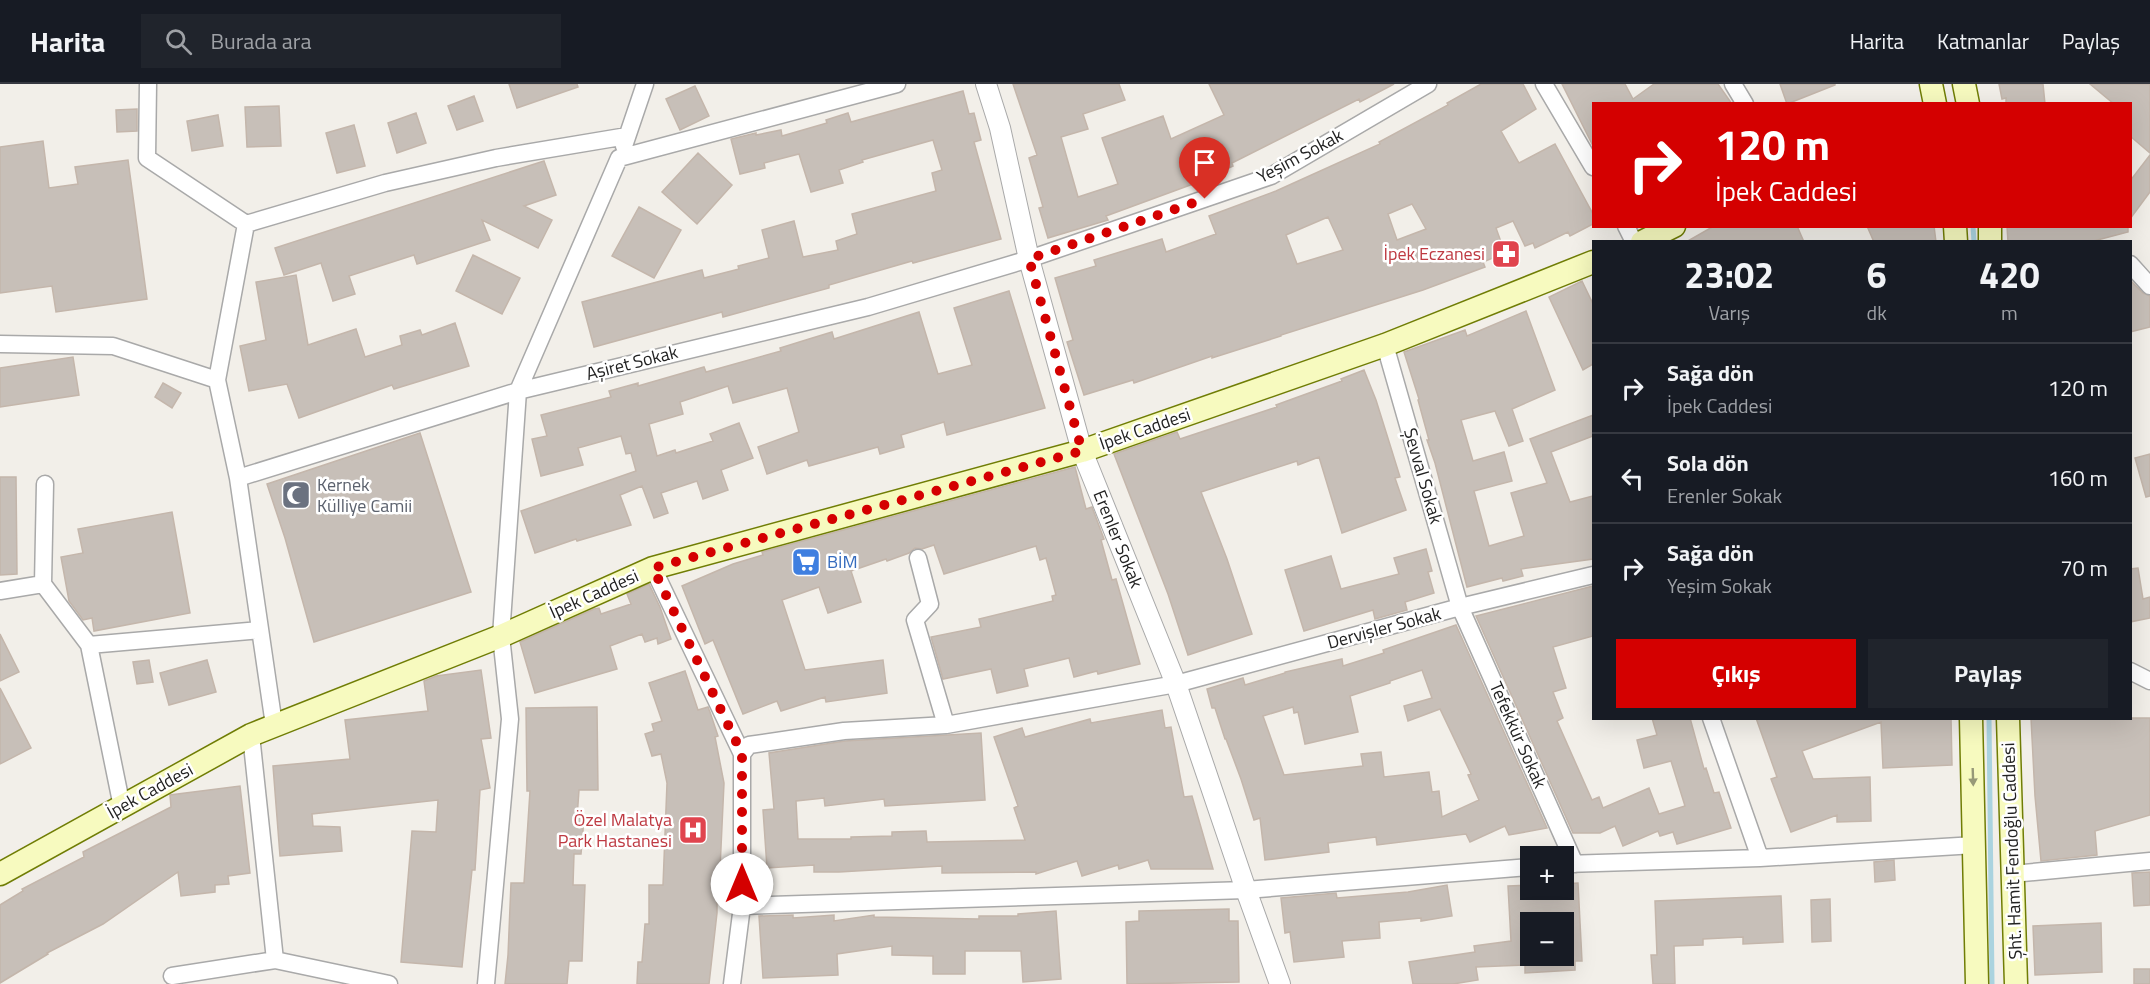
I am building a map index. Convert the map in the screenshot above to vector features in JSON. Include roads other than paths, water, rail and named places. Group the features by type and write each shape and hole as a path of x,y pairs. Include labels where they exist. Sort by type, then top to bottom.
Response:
{"main road":[{"path":"1931,84 1935,102"},
{"path":"1964,84 1968,102"},
{"path":"1646,240 1670,228"},
{"name":"İpek Caddesi","path":"0,874 251,735 501,636 653,568 1082,451 1385,345 1592,262"},
{"name":"Şht. Hamit Fendoğlu Caddesi","path":"1971,720 1977,984"},
{"name":"Şht. Hamit Fendoğlu Caddesi","path":"2008,720 2016,984"}],"street":[{"path":"148,84 147,158 246,224 407,178 496,158 627,136"},
{"path":"486,984 510,719 501,636 518,391 620,158 645,84"},
{"path":"620,158 897,84"},
{"name":"Erenler Sokak","path":"986,84 1000,128 1029,259 1082,451 1176,684 1280,984"},
{"name":"Yeşim Sokak","path":"1029,259 1271,176 1428,84"},
{"path":"1544,84 1592,165"},
{"path":"1733,84 1744,102"},
{"path":"246,224 217,380 238,478 274,725"},
{"name":"Aşiret Sokak","path":"238,478 518,391 868,307 1029,259"},
{"path":"2132,266 2150,286"},
{"path":"0,344 113,346 217,380"},
{"name":"Şevval Sokak","path":"1385,345 1460,607"},
{"path":"45,484 43,584 89,645 122,807"},
{"path":"918,558 930,604 915,620 946,725"},
{"path":"653,568 742,754 742,906 732,984"},
{"name":"Dervişler Sokak","path":"742,754 749,745 823,734 946,725 1176,684 1460,607 1592,575"},
{"path":"0,591 43,584"},
{"name":"Tefekkür Sokak","path":"1460,607 1561,846"},
{"path":"89,645 260,630"},
{"path":"2132,672 2150,681"},
{"path":"1712,720 1760,858"},
{"path":"251,735 275,960"},
{"path":"1574,864 1760,858 1975,845"},
{"path":"2012,874 2150,861"},
{"path":"742,906 1246,890 1520,868"},
{"path":"172,976 275,960 389,984"}],"waterway":[{"path":"1973,228 1974,240"},
{"path":"1989,720 1992,984"}],"place":[{"name":"İpek Eczanesi","path":"1506,254"},
{"name":"Kernek Külliye Camii","path":"296,495"},
{"name":"BİM","path":"806,562"},
{"name":"Özel Malatya Park Hastanesi","path":"693,830"}]}
